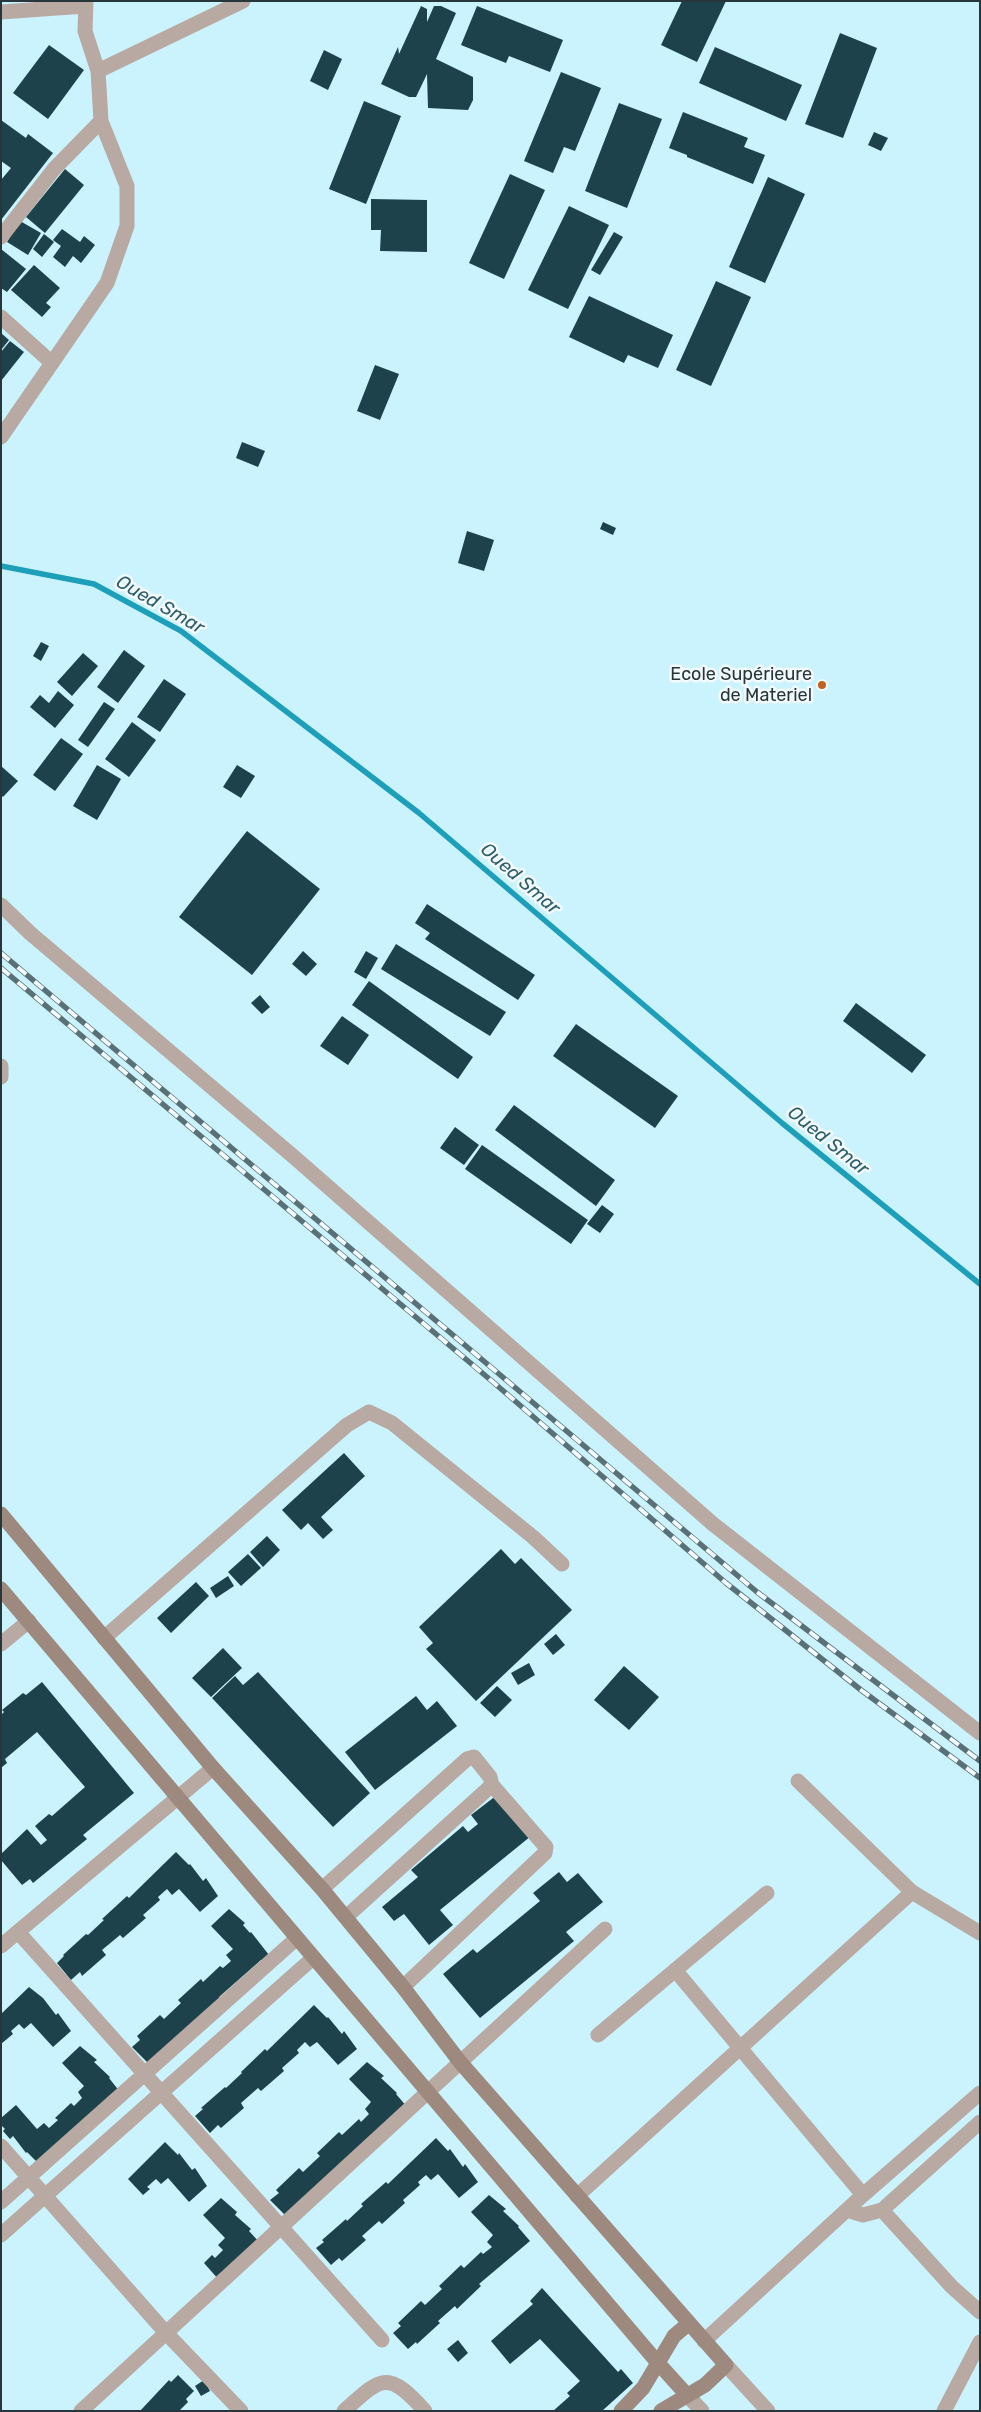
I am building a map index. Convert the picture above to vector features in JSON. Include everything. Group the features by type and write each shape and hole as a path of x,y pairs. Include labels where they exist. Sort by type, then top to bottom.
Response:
{"street":[{"path":"98,71 243,1"},
{"path":"1,12 86,4 85,31 98,71 101,121 127,186 127,226 107,283 1,437"},
{"path":"1,237 54,169 101,121"},
{"path":"1,317 52,363"},
{"path":"1,905 30,933 294,1158 713,1524 980,1733"},
{"path":"1,1066 1,1077"},
{"path":"104,1638 339,1432 369,1412 392,1423 533,1537 562,1564"},
{"path":"1,1514 212,1768 346,1917 403,1987 460,2062 688,2324 768,2411"},
{"path":"1,1589 658,2363 702,2411"},
{"path":"1,1644 29,1621"},
{"path":"322,1889 467,1759 474,1757 490,1777 492,1785 546,1847 545,1853 403,1987"},
{"path":"1,1946 212,1768"},
{"path":"798,1781 912,1892 980,1933"},
{"path":"346,1917 492,1785"},
{"path":"577,2196 912,1892"},
{"path":"598,2036 767,1893"},
{"path":"81,2411 167,2334 605,1929"},
{"path":"18,1932 382,2340"},
{"path":"1,2202 297,1938"},
{"path":"1,2235 313,1958"},
{"path":"675,1970 740,2048 869,2190 886,2206 952,2287 980,2312"},
{"path":"704,2341 869,2190 980,2093"},
{"path":"847,2210 863,2215 886,2206 980,2122"},
{"path":"1,2146 167,2334 241,2411"},
{"path":"621,2411 643,2388 674,2336 688,2324"},
{"path":"944,2411 980,2342"},
{"path":"661,2411 709,2382 726,2365"},
{"path":"344,2411 373,2385 382,2383 399,2386 406,2390 425,2411"}],"building":[{"path":"682,1 726,1 697,62 661,45"},
{"path":"421,6 427,9 427,22 434,6 441,6 456,13 436,59 473,77 473,100 468,110 428,108 427,74 416,97 409,97 381,84 398,47 399,54"},
{"path":"477,6 563,40 550,72 509,56 506,63 461,45"},
{"path":"840,33 877,48 843,138 805,124"},
{"path":"49,45 84,70 48,119 13,93"},
{"path":"715,47 802,85 786,121 699,83"},
{"path":"324,50 342,59 328,90 310,81"},
{"path":"561,72 601,88 575,151 564,147 553,173 524,161"},
{"path":"364,101 401,116 366,204 329,189"},
{"path":"619,103 662,119 627,208 585,191"},
{"path":"683,112 748,138 744,147 765,155 753,184 669,148"},
{"path":"1,120 26,138 28,134 53,153 1,220 1,180 11,168 1,161"},
{"path":"874,132 888,138 881,151 868,145"},
{"path":"65,169 84,185 45,233 26,217"},
{"path":"510,174 545,190 504,279 469,263"},
{"path":"768,177 805,194 765,283 729,267"},
{"path":"371,199 427,200 427,252 380,251 381,230 371,230"},
{"path":"569,206 609,225 568,309 528,290"},
{"path":"20,221 41,233 28,255 7,242"},
{"path":"62,229 80,242 84,236 95,245 81,263 73,256 65,267 53,257 61,246 53,240"},
{"path":"614,232 623,237 600,275 591,270"},
{"path":"44,234 54,242 42,257 33,249"},
{"path":"1,249 26,269 7,292 1,288"},
{"path":"34,265 60,288 46,303 51,307 42,317 11,290"},
{"path":"716,281 751,297 711,386 676,370"},
{"path":"589,296 673,335 658,368 628,355 624,363 569,337"},
{"path":"1,333 9,340 1,350"},
{"path":"10,341 24,352 1,381 1,352"},
{"path":"375,365 399,374 380,420 357,411"},
{"path":"242,442 265,451 258,467 236,458"},
{"path":"603,522 616,528 613,535 600,529"},
{"path":"467,531 494,540 484,571 458,563"},
{"path":"41,642 49,646 41,661 33,656"},
{"path":"124,650 145,666 118,703 97,687"},
{"path":"83,653 98,666 72,696 57,682"},
{"path":"164,679 186,694 160,732 137,717"},
{"path":"58,691 74,705 55,728 30,707 40,695 49,703"},
{"path":"104,702 115,709 88,747 78,740"},
{"path":"132,722 156,740 129,777 105,759"},
{"path":"61,738 83,754 55,791 33,775"},
{"path":"97,765 121,779 97,820 73,806"},
{"path":"237,765 255,776 241,798 223,787"},
{"path":"1,766 18,781 3,797 1,795"},
{"path":"247,831 320,889 252,975 179,917"},
{"path":"427,904 535,975 518,1000 425,939 430,933 415,923"},
{"path":"396,944 506,1012 490,1036 381,969"},
{"path":"303,951 317,964 306,976 292,964"},
{"path":"366,951 378,958 366,979 354,972"},
{"path":"369,981 473,1057 458,1079 352,1005"},
{"path":"260,995 270,1007 262,1014 251,1003"},
{"path":"856,1003 926,1055 912,1073 843,1021"},
{"path":"342,1016 369,1035 348,1065 320,1046"},
{"path":"576,1024 678,1096 655,1128 553,1056"},
{"path":"514,1105 615,1180 596,1206 495,1130"},
{"path":"455,1127 479,1145 464,1165 440,1148"},
{"path":"482,1145 588,1220 571,1244 465,1169"},
{"path":"602,1205 614,1214 600,1233 587,1224"},
{"path":"344,1453 365,1476 321,1517 333,1530 323,1539 308,1523 301,1530 282,1510"},
{"path":"267,1536 280,1550 263,1567 250,1552"},
{"path":"501,1549 515,1564 521,1558 572,1610 476,1701 426,1649 433,1643 419,1627"},
{"path":"248,1554 261,1568 241,1586 228,1572"},
{"path":"228,1576 234,1586 216,1598 210,1588"},
{"path":"196,1582 209,1596 171,1633 157,1618"},
{"path":"556,1634 565,1645 553,1655 544,1644"},
{"path":"223,1648 242,1668 211,1697 192,1678"},
{"path":"529,1663 535,1675 518,1685 511,1673"},
{"path":"624,1666 659,1697 629,1730 594,1700"},
{"path":"258,1672 370,1793 333,1827 212,1698 235,1676 243,1685"},
{"path":"42,1682 134,1793 83,1835 87,1839 33,1883 30,1879 22,1885 1,1860 1,1854 27,1829 41,1845 47,1840 35,1826 49,1814 52,1816 85,1787 37,1732 5,1759 7,1763 1,1768 1,1715 4,1712 2,1710 23,1693 26,1695"},
{"path":"497,1686 512,1700 495,1717 480,1703"},
{"path":"416,1696 427,1710 437,1701 457,1726 375,1790 345,1752"},
{"path":"497,1795 531,1836 440,1910 453,1925 429,1945 404,1914 394,1921 382,1907 418,1877 411,1870 463,1826 468,1832 478,1824 471,1815"},
{"path":"176,1852 190,1864 203,1881 206,1878 218,1896 200,1912 179,1889 172,1895 167,1889 158,1897 160,1900 143,1915 146,1918 123,1938 120,1935 102,1950 106,1955 82,1976 80,1972 71,1980 57,1963 63,1955 86,1934 88,1935 127,1896 129,1898"},
{"path":"559,1872 567,1882 578,1873 603,1902 566,1932 574,1941 480,2018 443,1974 473,1949 477,1953 540,1901 533,1893"},
{"path":"229,1909 245,1923 243,1925 269,1955 219,1997 221,2000 148,2063 132,2047 140,2040 137,2036 160,2015 164,2019 181,2003 178,2000 201,1979 203,1982 220,1966 223,1968 231,1961 226,1955 233,1949 211,1926"},
{"path":"29,1987 43,1998 56,2015 58,2013 71,2031 53,2047 31,2023 24,2029 19,2024 11,2031 13,2034 1,2044 1,2014"},
{"path":"314,2005 328,2017 342,2034 344,2031 357,2049 338,2065 317,2042 310,2047 305,2042 297,2050 299,2053 282,2068 284,2071 261,2091 258,2088 241,2103 244,2108 221,2128 218,2125 210,2133 195,2116 203,2109 201,2108 226,2088 265,2049 267,2051"},
{"path":"80,2046 97,2060 94,2062 110,2077 120,2092 40,2165 26,2153 13,2136 10,2139 3,2131 5,2129 1,2125 1,2118 16,2105 37,2129 44,2123 49,2128 58,2120 55,2118 71,2103 74,2106 82,2098 78,2092 84,2086 62,2063"},
{"path":"367,2062 384,2076 381,2078 397,2093 408,2108 286,2216 270,2200 279,2193 276,2190 299,2168 303,2172 320,2156 317,2153 339,2132 342,2135 359,2119 361,2122 369,2114 365,2109 371,2102 349,2079"},
{"path":"436,2138 448,2151 450,2149 463,2167 465,2164 478,2182 459,2198 438,2174 431,2180 426,2175 418,2182 420,2185 403,2200 405,2203 382,2224 379,2221 362,2236 366,2240 342,2261 339,2258 331,2265 316,2248 324,2242 322,2240 346,2219 347,2221 363,2206 361,2204 386,2182 388,2184"},
{"path":"165,2142 178,2155 179,2153 192,2170 195,2168 207,2186 189,2202 168,2178 161,2184 156,2179 147,2187 150,2189 143,2195 128,2179"},
{"path":"489,2195 506,2209 503,2211 519,2226 530,2241 479,2284 481,2286 457,2309 455,2306 438,2321 440,2323 417,2344 416,2342 408,2349 393,2333 401,2326 398,2323 421,2301 425,2305 442,2289 439,2286 461,2265 464,2268 481,2252 483,2254 492,2247 487,2242 493,2235 471,2212"},
{"path":"221,2198 237,2212 235,2215 251,2229 249,2231 261,2244 219,2280 204,2263 212,2255 215,2258 223,2250 218,2245 225,2238 203,2215"},
{"path":"542,2288 618,2372 621,2369 633,2383 602,2411 553,2411 570,2396 567,2393 580,2381 540,2339 510,2364 491,2341 533,2304 530,2301"},
{"path":"458,2340 468,2353 458,2362 447,2349"},
{"path":"178,2375 194,2391 186,2399 188,2402 179,2411 140,2411 169,2380 171,2382"},
{"path":"204,2380 210,2391 201,2396 195,2386"}],"waterway":[{"name":"Oued Smar","path":"1,566 94,584 181,631 419,813 782,1123 980,1284"}],"railway":[{"path":"1,953 757,1592 980,1761"},
{"path":"1,968 493,1382 726,1583 861,1690 980,1778"}],"place":[{"name":"Ecole Supérieure de Materiel","path":"822,685"}]}
